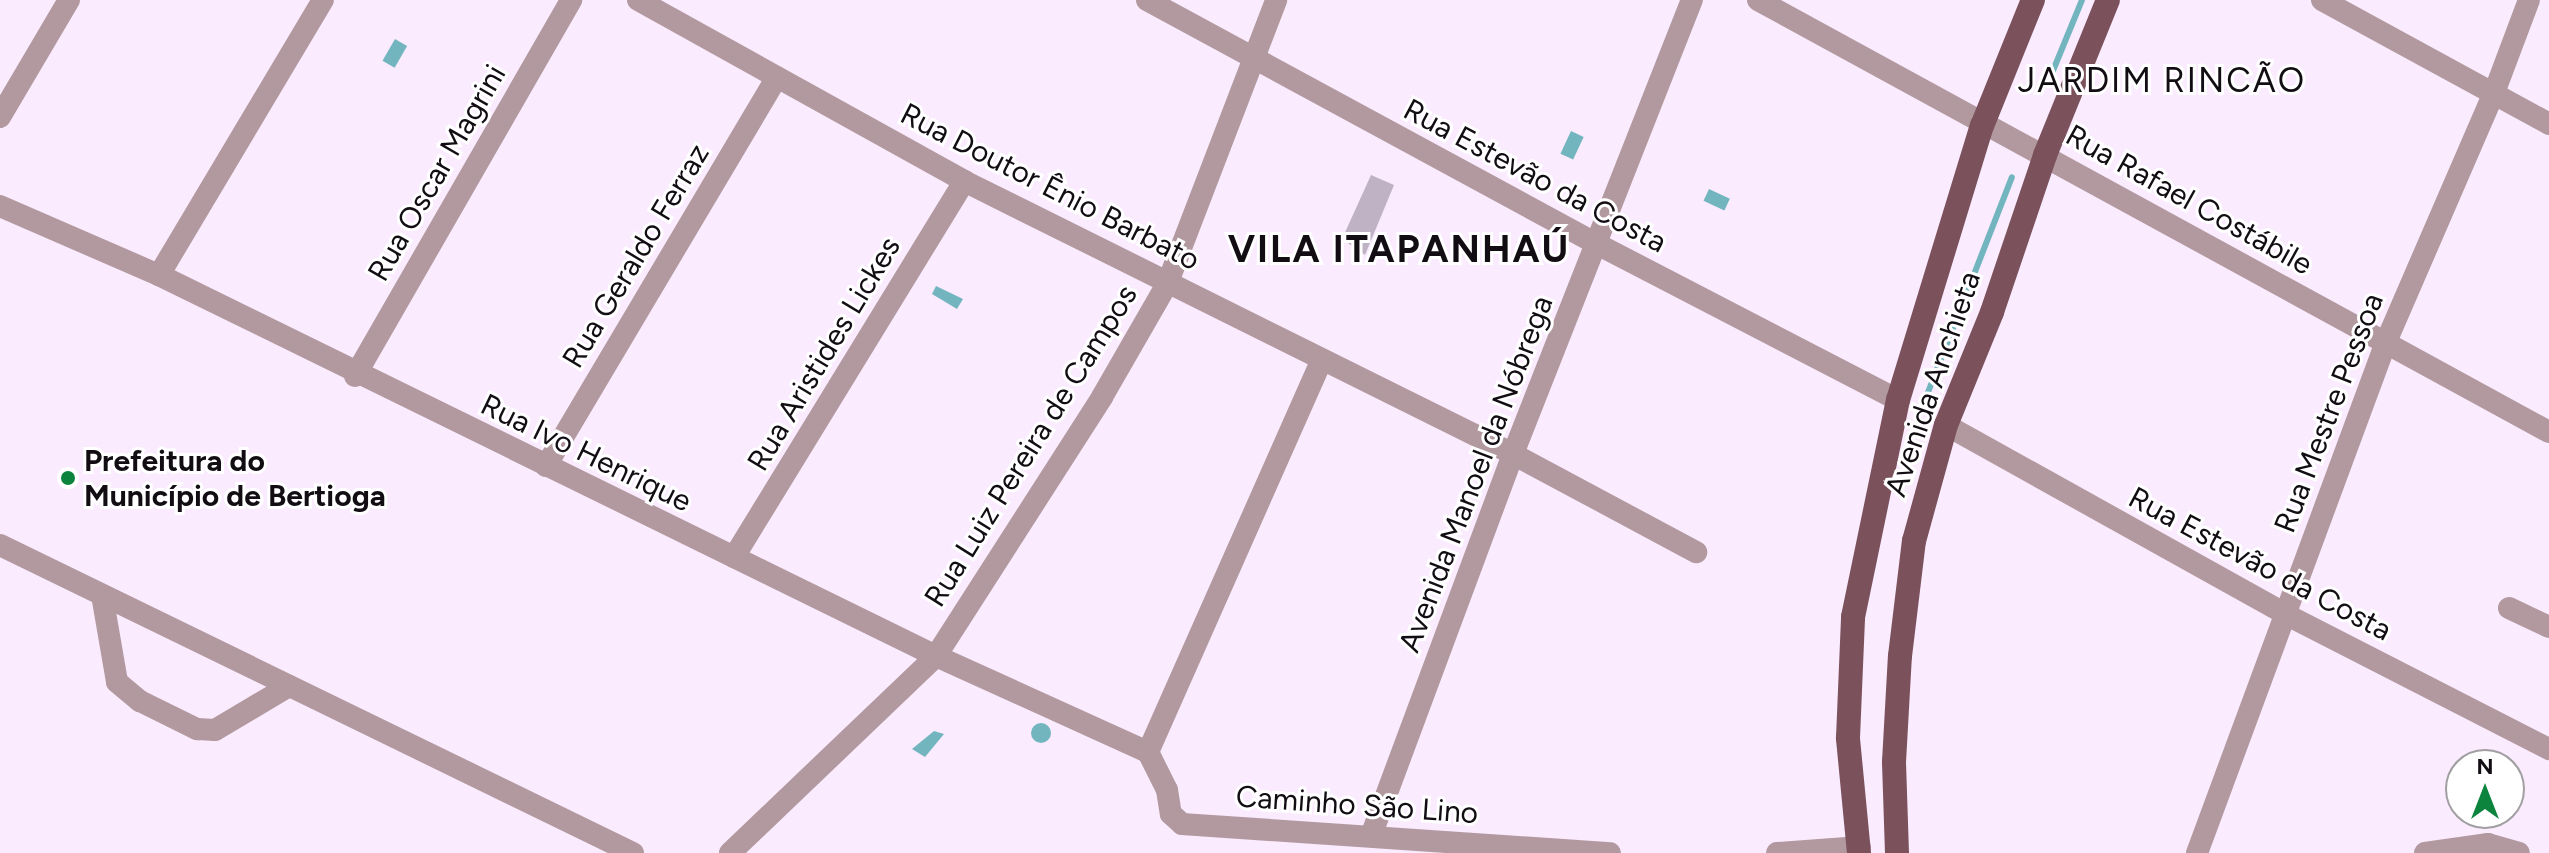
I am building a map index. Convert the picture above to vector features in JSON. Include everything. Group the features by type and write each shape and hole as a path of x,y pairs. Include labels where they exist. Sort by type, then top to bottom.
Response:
{"main road":[{"name":"Avenida Anchieta","path":"1859,850 1848,738 1853,617 1898,400 1982,126 2033,0"},
{"name":"Avenida Anchieta","path":"1902,851 1894,762 1900,656 1914,541 1946,425 1992,312 2045,155 2108,0"}],"street":[{"path":"0,117 69,0"},
{"path":"159,275 323,0"},
{"name":"Rua Oscar Magrini","path":"355,376 571,0"},
{"name":"Rua Doutor Ênio Barbato","path":"638,0 964,181 1513,454 1696,552"},
{"name":"Rua Estevão da Costa","path":"1147,0 1597,244 1898,400"},
{"name":"Rua Luiz Pereira de Campos","path":"730,853 936,656 1102,397 1168,282 1276,0"},
{"name":"Avenida Manoel da Nóbrega","path":"1371,836 1513,454 1692,0"},
{"name":"Rua Rafael Costábile","path":"1758,0 1982,126 2045,155 2549,432"},
{"path":"2322,0 2549,124"},
{"name":"Rua Mestre Pessoa","path":"2197,853 2386,342 2494,93 2529,0"},
{"name":"Rua Geraldo Ferraz","path":"546,466 777,77"},
{"name":"Rua Aristides Lickes","path":"734,557 964,181"},
{"name":"Rua Ivo Henrique","path":"0,206 159,275 355,376 936,656 1148,752"},
{"path":"1148,752 1322,360"},
{"name":"Rua Estevão da Costa","path":"1946,425 2285,614 2549,749"},
{"path":"0,545 633,853"},
{"path":"102,595 117,682 140,701 197,729 215,730 289,686"},
{"path":"2509,608 2549,627"},
{"name":"Caminho São Lino","path":"1148,752 1167,790 1171,814 1182,824 1610,853"},
{"path":"2425,853 2488,844 2519,853"},
{"path":"1777,853 1859,850"}],"water":[{"path":"395,39 407,46 395,68 382,61"},
{"path":"1571,131 1584,137 1573,160 1560,154"},
{"path":"1709,189 1730,199 1724,211 1704,201"},
{"path":"936,286 963,299 957,309 932,294"},
{"path":"1037,723 1045,723 1051,733 1045,743 1037,743 1031,737 1031,729"},
{"path":"934,731 944,734 925,757 912,749"}],"building":[{"path":"1371,175 1394,185 1365,255 1342,239"}],"waterway":[{"path":"2050,78 2082,0"},
{"path":"1925,400 2012,177"}],"place":[{"name":"Prefeitura do Município de Bertioga","path":"68,478"}],"district":[{"name":"JARDIM RINCÃO","path":"2162,81"},
{"name":"VILA ITAPANHAÚ","path":"1399,250"}]}
